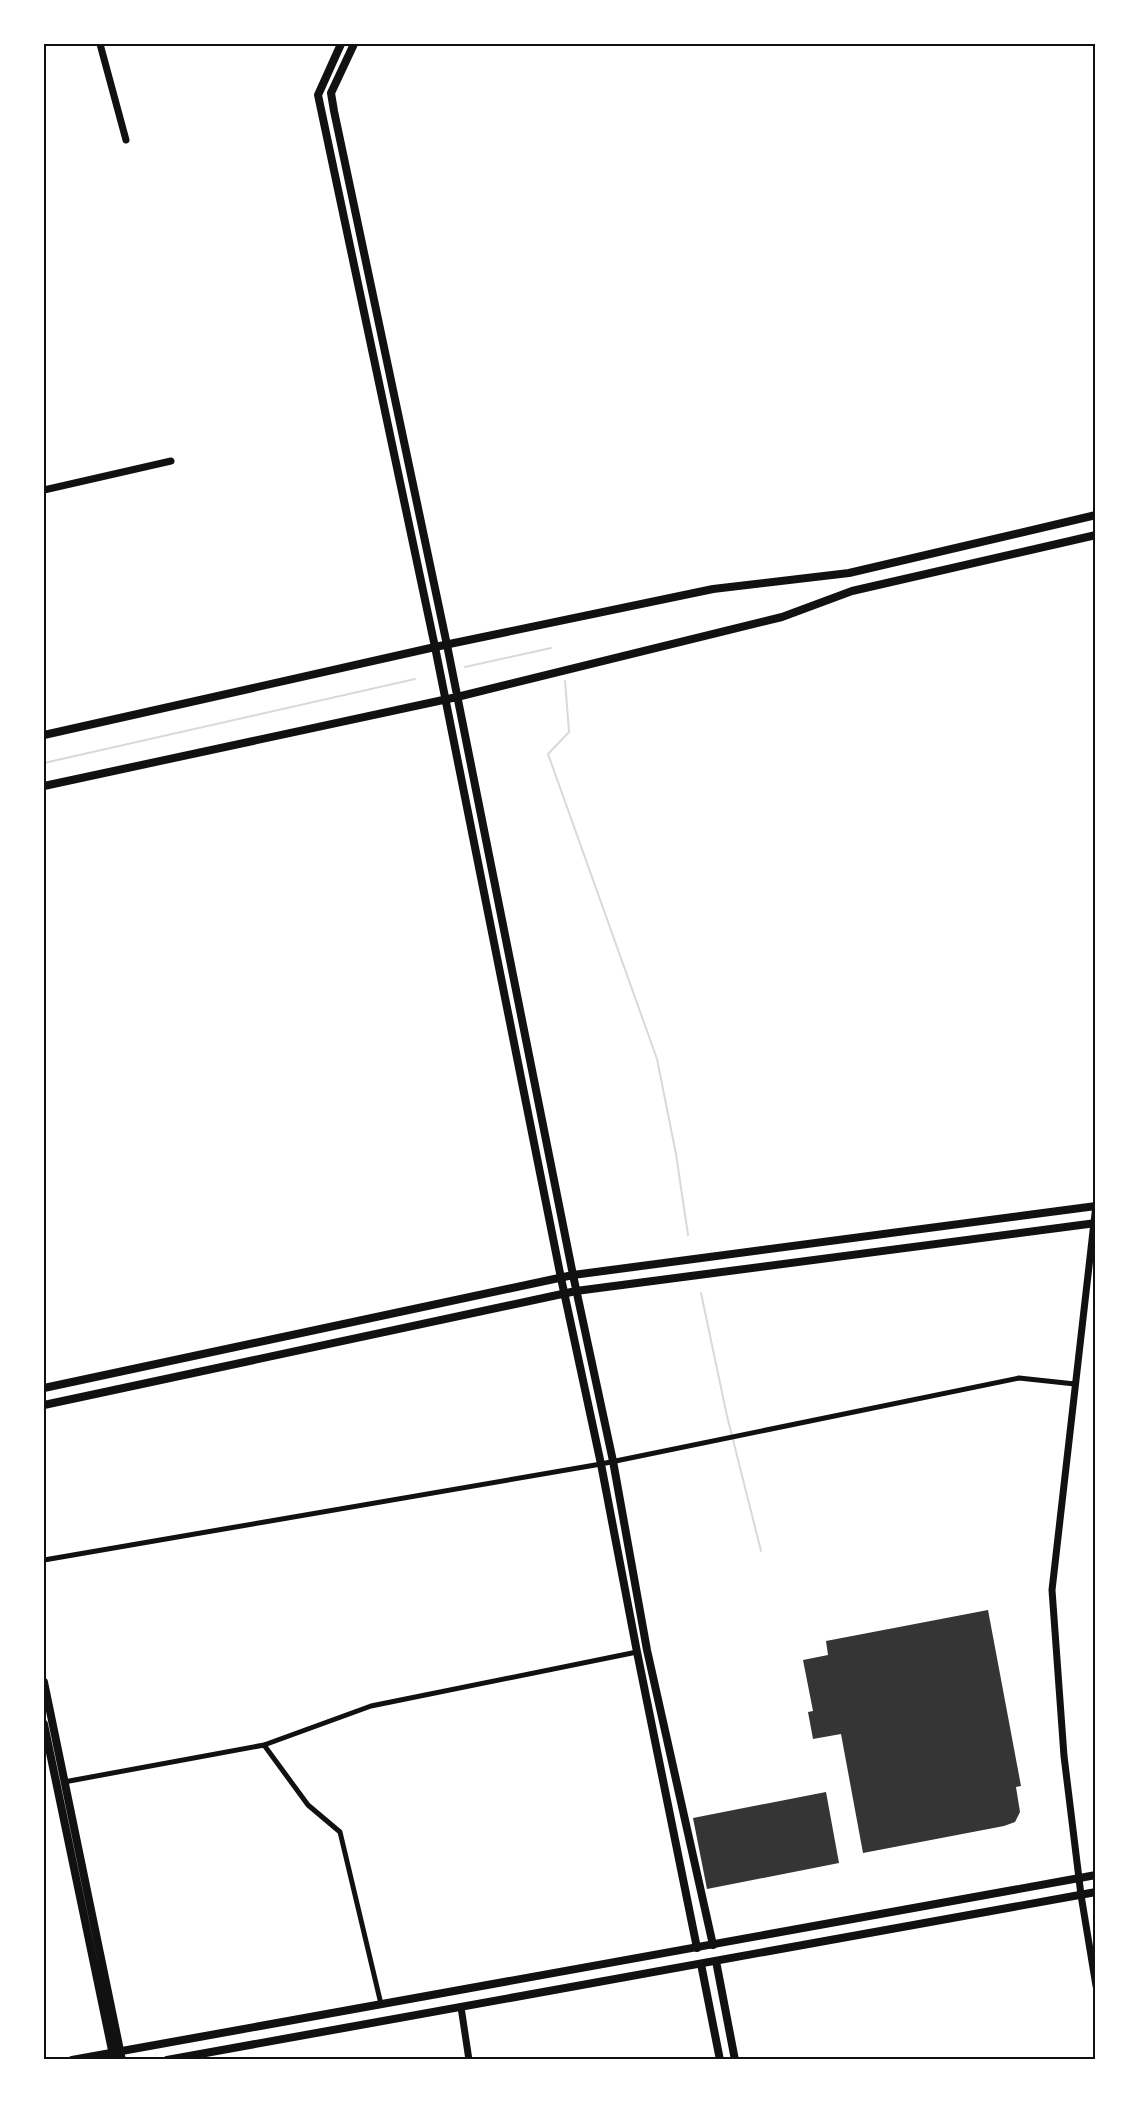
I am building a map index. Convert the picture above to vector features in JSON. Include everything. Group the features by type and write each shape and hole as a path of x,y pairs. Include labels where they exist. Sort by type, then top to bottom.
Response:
{"main road":[{"path":"341,44 318,95 435,647 697,1948"},
{"path":"354,44 331,93 447,645 576,1291 613,1461 647,1650 713,1945"},
{"path":"44,735 435,647 713,589 849,573 1095,515"},
{"path":"44,786 457,697 782,617 852,591 1095,535"},
{"path":"44,1388 573,1275 1095,1206"},
{"path":"44,1405 564,1293 1094,1223"},
{"path":"44,1682 117,2056"},
{"path":"44,1724 117,2056"},
{"path":"72,2060 117,2056 381,2004 1095,1875"},
{"path":"167,2060 1095,1892"},
{"path":"716,1961 735,2060"},
{"path":"700,1964 720,2060"}],"street":[{"path":"100,44 126,140"},
{"path":"44,490 171,461"},
{"path":"1095,1206 1052,1590 1064,1756 1095,1986"},
{"path":"44,1560 601,1464 1019,1378 1075,1384"},
{"path":"64,1782 264,1745 371,1706 637,1652"},
{"path":"264,1745 308,1805 340,1832 381,2004"},
{"path":"460,2007 469,2060"}],"building":[{"path":"988,1610 1021,1786 1016,1787 1020,1812 1015,1822 863,1853 841,1734 813,1739 808,1712 813,1711 803,1660 828,1655 826,1641"},
{"path":"826,1792 839,1863 707,1889 693,1818"}],"waterway":[{"path":"465,667 551,648"},
{"path":"44,763 415,679"},
{"path":"565,681 569,732 548,754 657,1059 676,1154 688,1235"},
{"path":"701,1293 727,1416 761,1551"}]}
